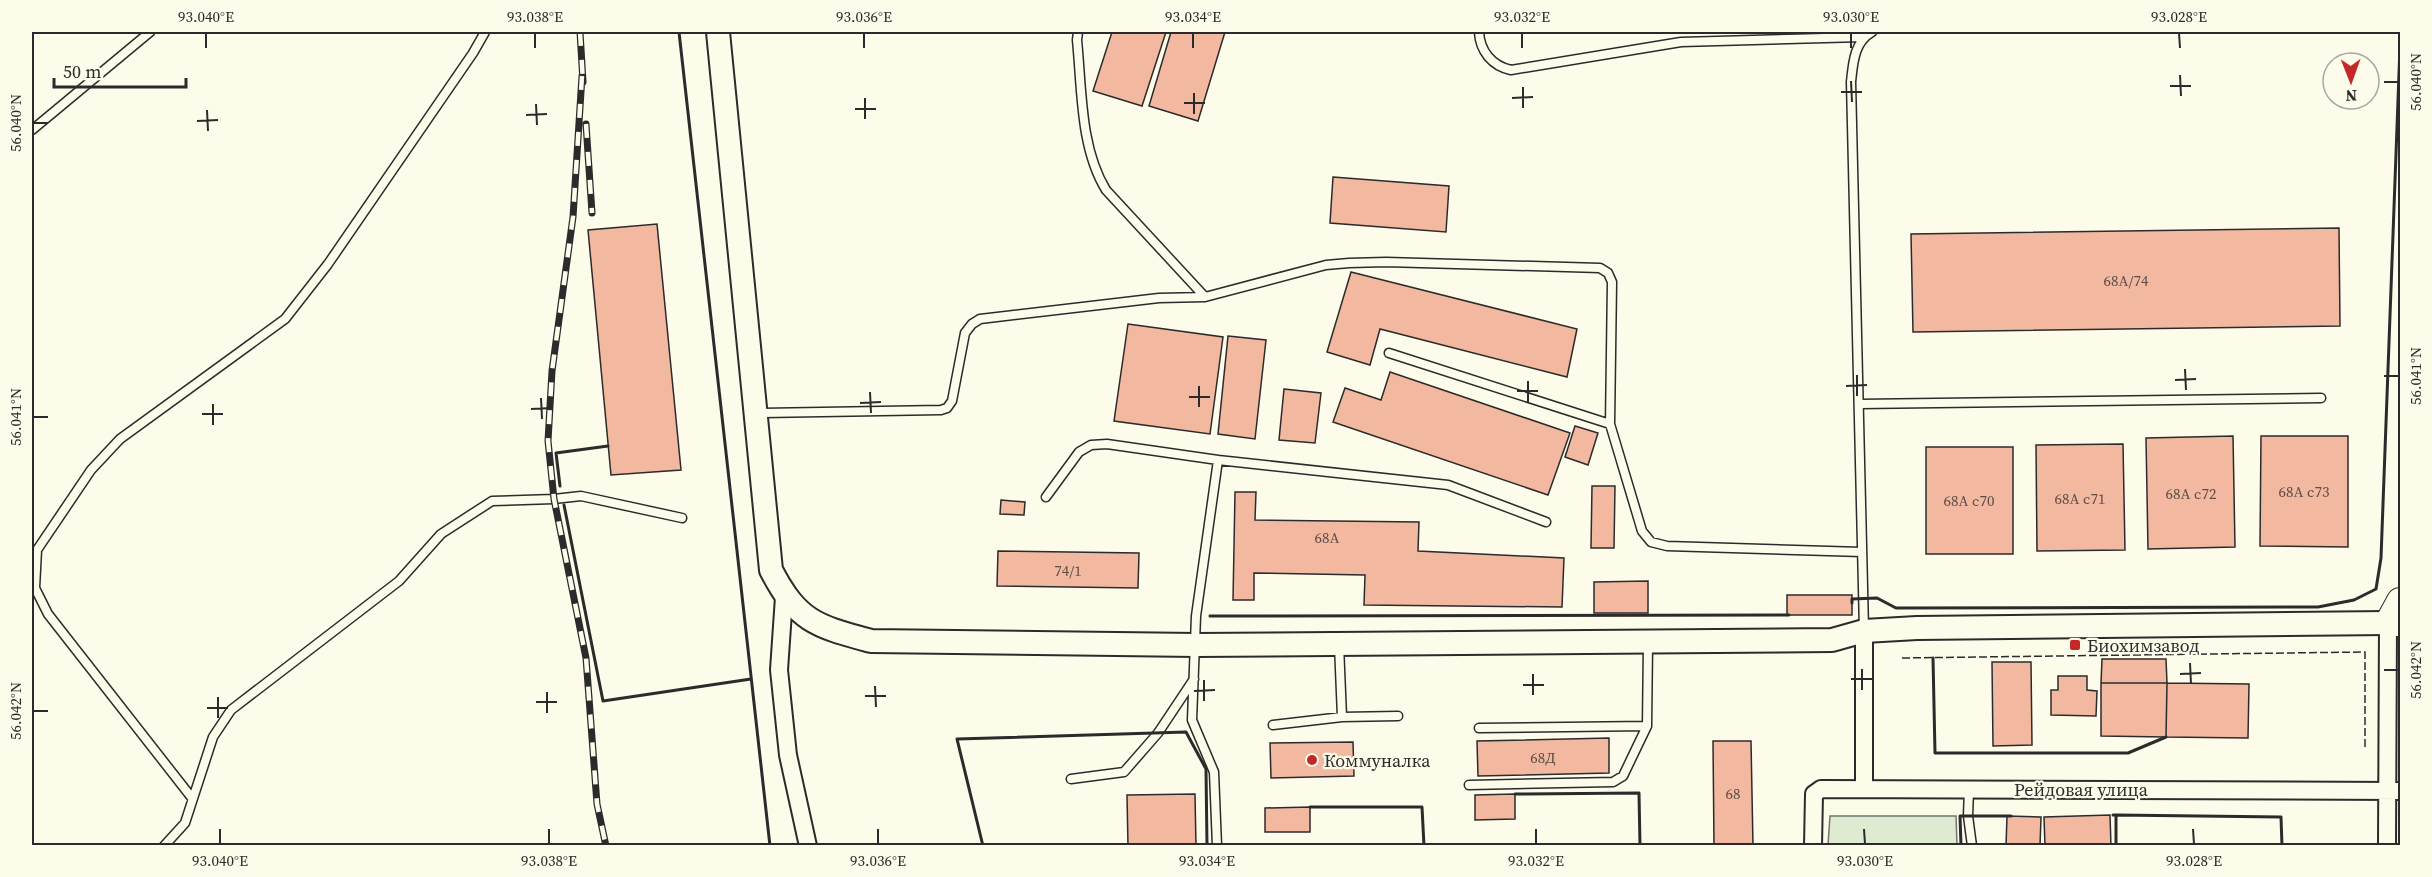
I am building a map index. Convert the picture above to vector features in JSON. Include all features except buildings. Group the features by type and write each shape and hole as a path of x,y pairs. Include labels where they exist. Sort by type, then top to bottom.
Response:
{"main road":[{"path":"718,32 771,570 784,597 799,612 832,630 871,641 1338,645 1832,640 1864,631 2396,616"}],"street":[{"path":"784,597 779,670 788,755 808,846"},
{"path":"2387,846 2394,791 2396,616"},
{"path":"1864,631 1864,789"},
{"name":"Рейдовая улица","path":"1813,846 1814,795 1821,789 2394,791"}],"lane":[{"path":"32,130 150,32"},
{"path":"192,798 48,614 35,588 37,550 91,470 120,439 285,319 341,245 466,63 484,32"},
{"path":"1078,32 1089,153 1096,172 1106,190 1205,297"},
{"path":"1479,32 1480,46 1500,68 1512,70 1681,42 1862,38 1872,32"},
{"path":"1862,38 1854,57 1851,82 1864,631"},
{"path":"755,413 941,410 947,408 952,401 965,333 972,324 980,319 1159,298 1205,297 1326,265 1349,263 1600,268 1608,273 1612,282 1610,424 1642,531 1651,542 1667,546 1862,552"},
{"path":"1389,353 1610,424"},
{"path":"1859,404 2320,398"},
{"path":"1046,497 1079,452 1091,445 1107,444 1218,460 1448,485 1546,522"},
{"path":"1217,846 1214,772 1192,720 1196,615 1218,460"},
{"path":"164,846 185,823 213,737 231,711 399,581 441,534 492,501 554,499 581,495 682,518"},
{"path":"1468,785 1613,782 1623,776 1647,726 1648,641"},
{"path":"1338,645 1342,717"},
{"path":"1071,779 1124,772 1158,733 1194,678"},
{"path":"1274,726 1342,717 1398,716"},
{"path":"1479,728 1647,726"},
{"path":"1968,789 1968,816 1972,846"}],"green space":[{"path":"1830,816 1956,816 1957,845 1828,845"}],"railway":[{"path":"580,32 583,82"},
{"path":"582,76 573,217 552,371 548,441 554,499 586,658 597,804 606,846"},
{"path":"586,124 592,213"}],"fence":[{"path":"1902,658 2365,652 2365,747"}],"wall":[{"path":"679,32 770,846"},
{"path":"1852,603 1852,599 1877,598 1896,608 2318,607 2354,600 2376,589 2381,558 2400,46"},
{"path":"560,486 556,453 608,446"},
{"path":"564,505 603,701 751,679"},
{"path":"1210,616 1789,615"},
{"path":"1933,658 1935,753 2128,753 2166,737"},
{"path":"983,846 957,739 1186,732 1206,769 1207,846"},
{"path":"1515,794 1639,793 1640,846"},
{"path":"1310,807 1422,807 1424,846"},
{"path":"2113,815 2116,815 2116,846"},
{"path":"2116,815 2281,817 2282,846"},
{"path":"1961,846 1960,816 2011,816"}],"place":[{"name":"Биохимзавод","path":"2075,645"},
{"name":"Коммуналка","path":"1312,760"}]}
